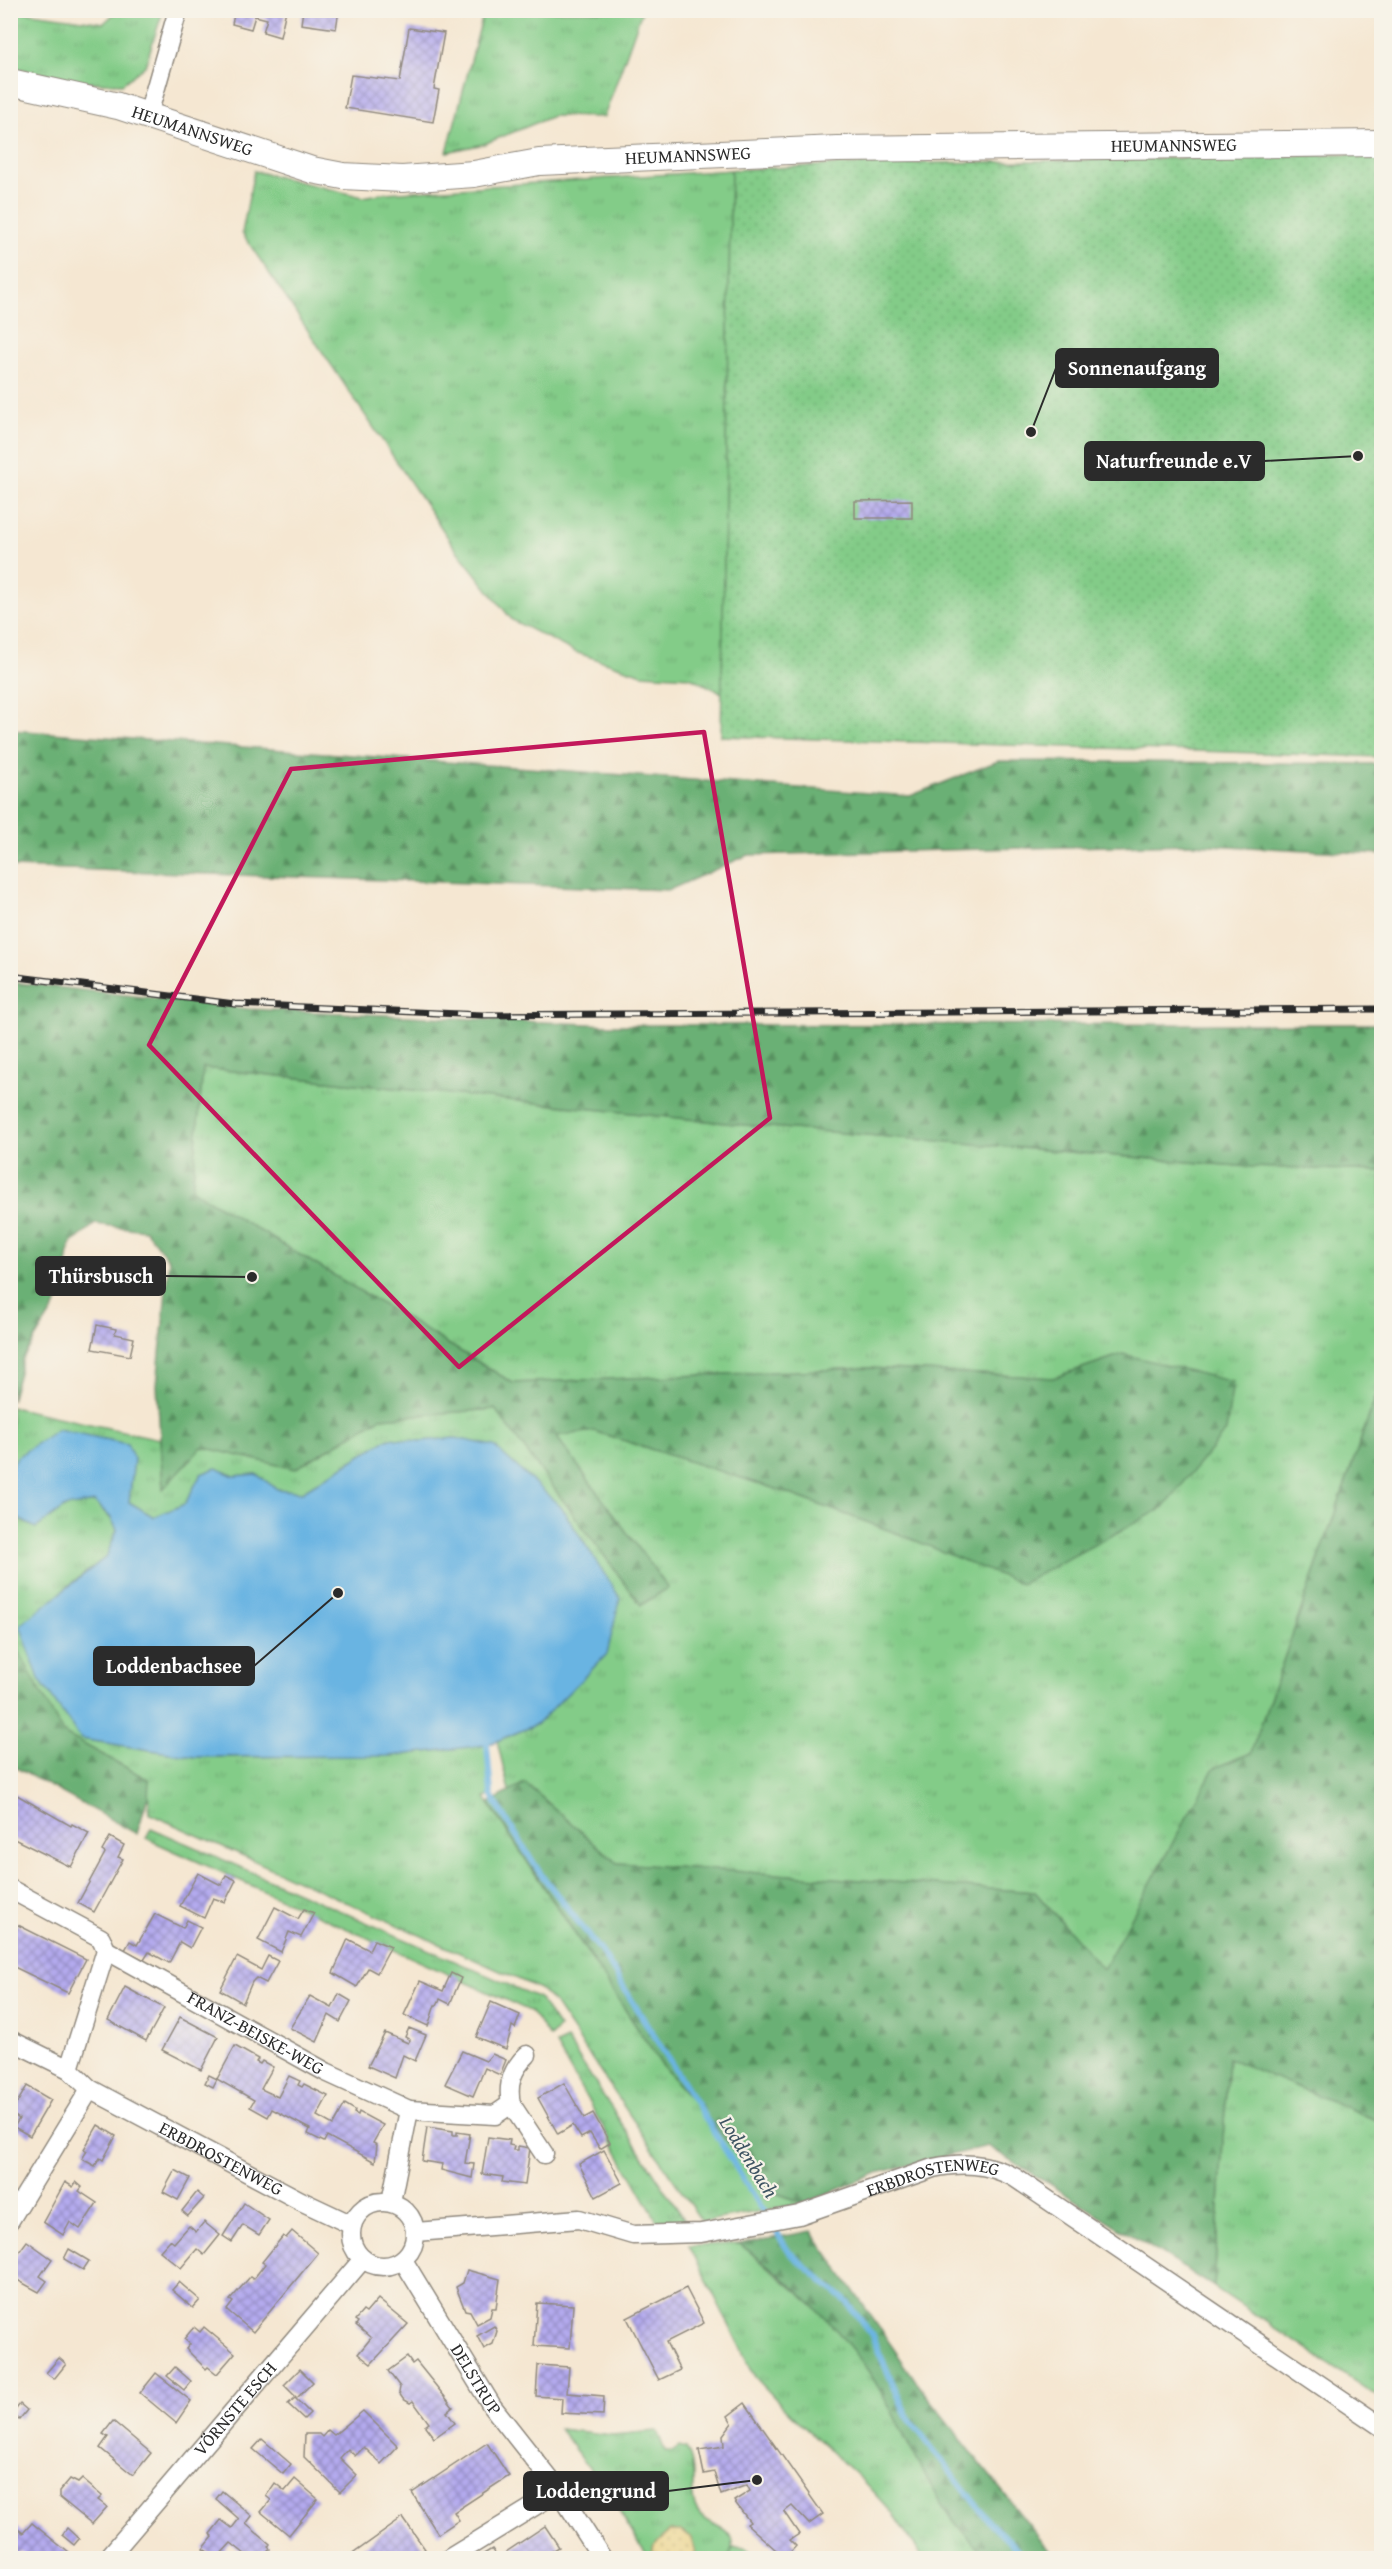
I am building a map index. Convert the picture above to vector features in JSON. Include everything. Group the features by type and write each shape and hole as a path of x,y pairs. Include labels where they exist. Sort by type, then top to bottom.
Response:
{"street":[{"path":"148,115 178,10"},
{"name":"HEUMANNSWEG","path":"10,82 148,115 312,170 343,176 402,179 474,174 538,162 837,149 1382,143"},
{"name":"FRANZ-BEISKE-WEG","path":"10,1888 101,1938 106,1950 326,2072 409,2110 495,2115 511,2104"},
{"path":"69,2069 106,1950"},
{"name":"ERBDROSTENWEG","path":"10,2040 69,2069 90,2089 301,2201 352,2225"},
{"path":"527,2055 516,2065 508,2092 511,2104 544,2154"},
{"path":"10,2220 90,2089"},
{"path":"391,2202 409,2110"},
{"name":"ERBDROSTENWEG","path":"416,2232 579,2219 633,2235 701,2234 799,2215 933,2168 973,2164 998,2169 1014,2177 1382,2427"},
{"path":"378,2202 391,2202 403,2208 412,2219 416,2232 413,2248 403,2260 390,2266 376,2265 363,2259 355,2250 351,2238 352,2225 357,2214 367,2206 378,2202"},
{"name":"VÖRNSTE ESCH","path":"108,2559 363,2259"},
{"name":"DELSTRUP","path":"403,2260 492,2406 560,2490 602,2559"},
{"path":"450,2559 560,2490"}],"highlighted area":[{"path":"704,732 770,1118 459,1367 149,1045 291,769"}],"green space":[{"path":"11,10 104,23 117,11 163,11 145,66 122,84 81,82 11,67"},
{"path":"484,11 642,11 604,117 553,116 484,144 447,152"},
{"path":"1381,154 1381,757 721,736 731,170 835,165"},
{"path":"731,170 722,693 690,677 642,674 575,652 512,620 455,548 242,233 254,171 363,197 385,193"},
{"path":"11,730 910,796 998,761 1381,764 1381,854 1191,844 748,855 669,890 11,867"},
{"path":"11,982 249,1009 611,1025 1381,1024 1381,1171 1250,1167 745,1125 203,1068 192,1190 513,1383 869,1368 1053,1378 1123,1354 1233,1382 1226,1431 1163,1508 1021,1584 899,1534 779,1490 594,1431 556,1436 668,1588 641,1605 495,1409 380,1418 295,1469 202,1447 163,1489 157,1385 169,1260 145,1230 95,1224 70,1245 63,1294 23,1358 11,1401"},
{"path":"203,1068 745,1125 1250,1167 1381,1171 1381,1382 1251,1753 1214,1768 1103,1970 1035,1892 617,1863 525,1783 509,1791 497,1741 537,1724 456,1438 420,1441 389,1438 302,1492 277,1489 256,1474 234,1476 216,1468 201,1474 185,1504 154,1517 129,1502 134,1459 17,1457 11,1468 11,1407 160,1439 163,1488 202,1447 295,1469 380,1418 495,1409 641,1605 668,1588 555,1436 594,1431 779,1490 899,1534 1123,1354 1053,1378 869,1368 513,1383 192,1190"},
{"path":"1381,1382 1381,2122 1228,2058 1214,2287 988,2146 877,2173 805,2203 770,2191 661,2064 489,1803 525,1783 617,1863 1035,1892 1103,1969 1214,1768 1251,1753"},
{"path":"95,1502 111,1519 117,1530 106,1557 65,1588 81,1739 195,1757 390,1756 487,1745 491,1795 485,1798 661,2064 770,2191 805,2203 702,2222 554,2003 540,1989 150,1814 147,1779 63,1733 11,1637 10,1515 36,1528 65,1507"},
{"path":"11,1637 63,1733 149,1780 148,1796 137,1834 11,1765"},
{"path":"151,1828 539,1998 559,2028 550,2037 530,2011 152,1841 146,1838"},
{"path":"567,2040 686,2222 660,2226 556,2045"},
{"path":"1228,2058 1381,2122 1381,2399 1214,2287"},
{"path":"812,2231 923,2391 1055,2558 1001,2559 976,2545 957,2525 940,2500 880,2389 852,2349 808,2301 740,2244"},
{"path":"740,2244 825,2315 868,2369 975,2544 997,2558 923,2558 893,2514 864,2482 790,2414 755,2377 689,2245"},
{"path":"559,2429 612,2435 657,2431 665,2451 672,2451 679,2446 686,2448 692,2465 694,2505 702,2517 728,2533 732,2546 730,2558 648,2558 604,2487"},
{"path":"733,2547 747,2548 759,2558 730,2558"}],"sand":[{"path":"670,2531 682,2531 692,2539 695,2553 691,2558 654,2558 654,2546"}],"water":[{"path":"58,1429 127,1444 134,1459 129,1502 154,1517 185,1504 201,1474 216,1468 234,1476 256,1474 277,1489 302,1492 389,1438 420,1441 455,1438 494,1446 561,1507 620,1598 607,1654 537,1724 487,1745 390,1756 195,1757 81,1739 39,1679 20,1625 106,1557 117,1530 111,1518 95,1502 65,1507 36,1528 11,1515 11,1468 17,1457"}],"building":[{"path":"235,10 286,10 280,37 263,32 267,19 255,16 251,29 232,24"},
{"path":"303,10 339,10 336,29 301,24"},
{"path":"364,10 384,10 375,16"},
{"path":"409,28 444,33 434,89 439,90 433,122 345,108 351,75 400,81"},
{"path":"912,500 912,518 855,518 855,501"},
{"path":"97,1325 116,1329 115,1334 134,1338 130,1356 92,1349"},
{"path":"10,1791 71,1826 72,1824 89,1833 71,1867 10,1837"},
{"path":"110,1837 124,1845 118,1857 123,1859 94,1912 78,1903 105,1853 102,1851"},
{"path":"198,1873 221,1885 226,1875 236,1880 225,1902 213,1898 204,1918 180,1906"},
{"path":"275,1907 298,1919 304,1909 314,1913 301,1937 289,1932 281,1952 258,1940"},
{"path":"155,1914 183,1928 187,1920 201,1927 190,1948 180,1942 169,1963 149,1952 144,1960 125,1950 130,1941 137,1945"},
{"path":"10,1921 86,1959 68,1993 10,1965"},
{"path":"348,1939 369,1950 374,1940 391,1947 377,1973 368,1968 357,1987 333,1973"},
{"path":"268,1956 278,1961 266,1983 256,1978 252,1982 243,2003 220,1990 237,1957 261,1970"},
{"path":"451,1973 461,1978 450,2004 440,1999 435,2005 428,2026 404,2015 420,1981 443,1991"},
{"path":"125,1987 164,2008 146,2041 108,2020"},
{"path":"339,1994 351,2001 340,2022 329,2015 317,2042 290,2028 310,1996 332,2008"},
{"path":"491,2002 520,2015 515,2028 512,2026 506,2049 476,2037"},
{"path":"180,2017 218,2037 201,2070 162,2050"},
{"path":"409,2028 426,2035 415,2061 403,2055 395,2078 368,2066 385,2033 408,2043 410,2040 405,2037"},
{"path":"235,2046 258,2059 256,2062 260,2064 262,2061 273,2067 261,2089 278,2097 289,2076 300,2081 298,2085 302,2087 304,2084 328,2096 317,2116 333,2125 345,2104 355,2110 354,2113 358,2115 359,2112 383,2125 373,2143 377,2145 375,2162 327,2136 324,2142 308,2134 310,2129 272,2109 268,2117 250,2107 254,2100 217,2079"},
{"path":"462,2051 486,2061 492,2054 506,2060 500,2075 485,2068 473,2096 445,2084"},
{"path":"209,2075 217,2079 213,2087 205,2083"},
{"path":"564,2083 584,2118 593,2113 610,2143 600,2149 590,2133 581,2138 573,2125 558,2134 538,2098"},
{"path":"27,2086 51,2100 30,2136 14,2127 19,2119 11,2113"},
{"path":"98,2125 116,2136 103,2160 100,2158 95,2166 82,2159 87,2151 84,2149"},
{"path":"427,2127 453,2131 453,2135 457,2135 457,2132 470,2134 465,2163 474,2164 472,2178 441,2170 442,2164 422,2161"},
{"path":"488,2137 510,2140 509,2145 514,2146 513,2150 518,2150 518,2146 530,2148 525,2185 502,2182 503,2177 482,2174"},
{"path":"604,2150 622,2183 596,2197 579,2164"},
{"path":"175,2170 190,2178 178,2200 163,2192"},
{"path":"65,2182 73,2187 76,2182 82,2187 79,2191 97,2203 80,2229 70,2222 63,2235 43,2222"},
{"path":"197,2192 204,2198 188,2216 182,2211"},
{"path":"244,2203 269,2220 259,2235 243,2225 232,2242 223,2236"},
{"path":"204,2222 220,2235 204,2255 197,2249 181,2268 160,2251 170,2240 174,2243 189,2226 196,2232"},
{"path":"292,2231 318,2253 253,2332 227,2310 233,2302 230,2300 250,2277 253,2279 258,2273 265,2264 262,2262 283,2236 286,2238"},
{"path":"27,2241 52,2259 40,2276 47,2281 39,2292 10,2276 10,2264"},
{"path":"69,2249 89,2261 83,2270 64,2259"},
{"path":"467,2270 500,2279 496,2308 492,2308 490,2317 477,2324 470,2311 465,2310 456,2287 463,2283"},
{"path":"179,2282 200,2300 193,2308 172,2290"},
{"path":"686,2288 704,2323 666,2342 680,2370 659,2380 627,2318"},
{"path":"378,2299 408,2324 371,2364 358,2354 371,2338 356,2325 358,2322 355,2320 363,2311 366,2313"},
{"path":"537,2303 573,2305 570,2348 534,2346"},
{"path":"494,2326 497,2331 493,2344 484,2349 477,2336"},
{"path":"194,2327 200,2332 204,2327 235,2353 217,2374 208,2367 206,2369 186,2349 190,2344 184,2339"},
{"path":"407,2357 412,2364 416,2361 453,2407 447,2412 455,2423 434,2438 425,2426 429,2423 413,2401 410,2403 403,2399 399,2393 400,2387 388,2371"},
{"path":"59,2358 66,2364 54,2379 46,2373"},
{"path":"538,2365 569,2367 567,2393 604,2396 603,2415 561,2413 562,2398 536,2396"},
{"path":"175,2367 191,2381 184,2390 167,2376"},
{"path":"300,2369 313,2382 297,2398 284,2385"},
{"path":"156,2373 191,2401 176,2423 140,2393"},
{"path":"295,2398 310,2413 304,2419 288,2404"},
{"path":"745,2403 823,2514 809,2524 792,2506 784,2512 799,2534 790,2540 796,2546 785,2558 747,2524 750,2522 734,2501 750,2491 747,2485 721,2495 714,2472 704,2474 699,2450 724,2446 723,2435 732,2423 728,2416"},
{"path":"20,2404 27,2410 19,2420 12,2414"},
{"path":"363,2411 398,2446 381,2464 364,2447 355,2456 348,2449 340,2458 357,2475 340,2492 304,2457 305,2434 319,2434 322,2437 328,2430 334,2435"},
{"path":"113,2421 151,2453 133,2475 100,2448 108,2437 103,2434"},
{"path":"262,2439 291,2464 283,2474 253,2449"},
{"path":"487,2443 509,2476 454,2512 459,2520 438,2534 412,2493"},
{"path":"70,2479 78,2483 82,2479 102,2496 98,2500 107,2507 92,2524 59,2497 59,2492"},
{"path":"295,2479 318,2499 289,2535 261,2512 271,2500 266,2496 275,2483 285,2491"},
{"path":"222,2491 252,2516 246,2524 270,2544 268,2547 270,2549 262,2558 250,2558 231,2543 217,2558 203,2549 213,2537 210,2534 221,2520 232,2528 239,2519 216,2499"},
{"path":"403,2518 425,2549 418,2554 415,2556 412,2552 407,2555 410,2558 347,2558"},
{"path":"10,2522 23,2533 32,2523 69,2553 64,2558 29,2558 20,2551 15,2556 10,2553"},
{"path":"545,2526 559,2547 549,2553 552,2558 510,2558 506,2552"},
{"path":"67,2528 79,2539 74,2545 62,2535"},
{"path":"492,2549 499,2558 477,2558"}],"waterway":[{"name":"Loddenbach","path":"487,1745 491,1795 540,1873 601,1951 789,2252 848,2303 871,2334 907,2416 991,2524 1026,2558"}],"railway":[{"path":"10,976 235,1004 482,1015 1382,1009"}],"place":[{"name":"Sonnenaufgang","path":"1031,432"},
{"name":"Naturfreunde e.V","path":"1358,456"},
{"name":"Thürsbusch","path":"252,1277"},
{"name":"Loddenbachsee","path":"338,1593"},
{"name":"Loddengrund","path":"757,2480"}]}
